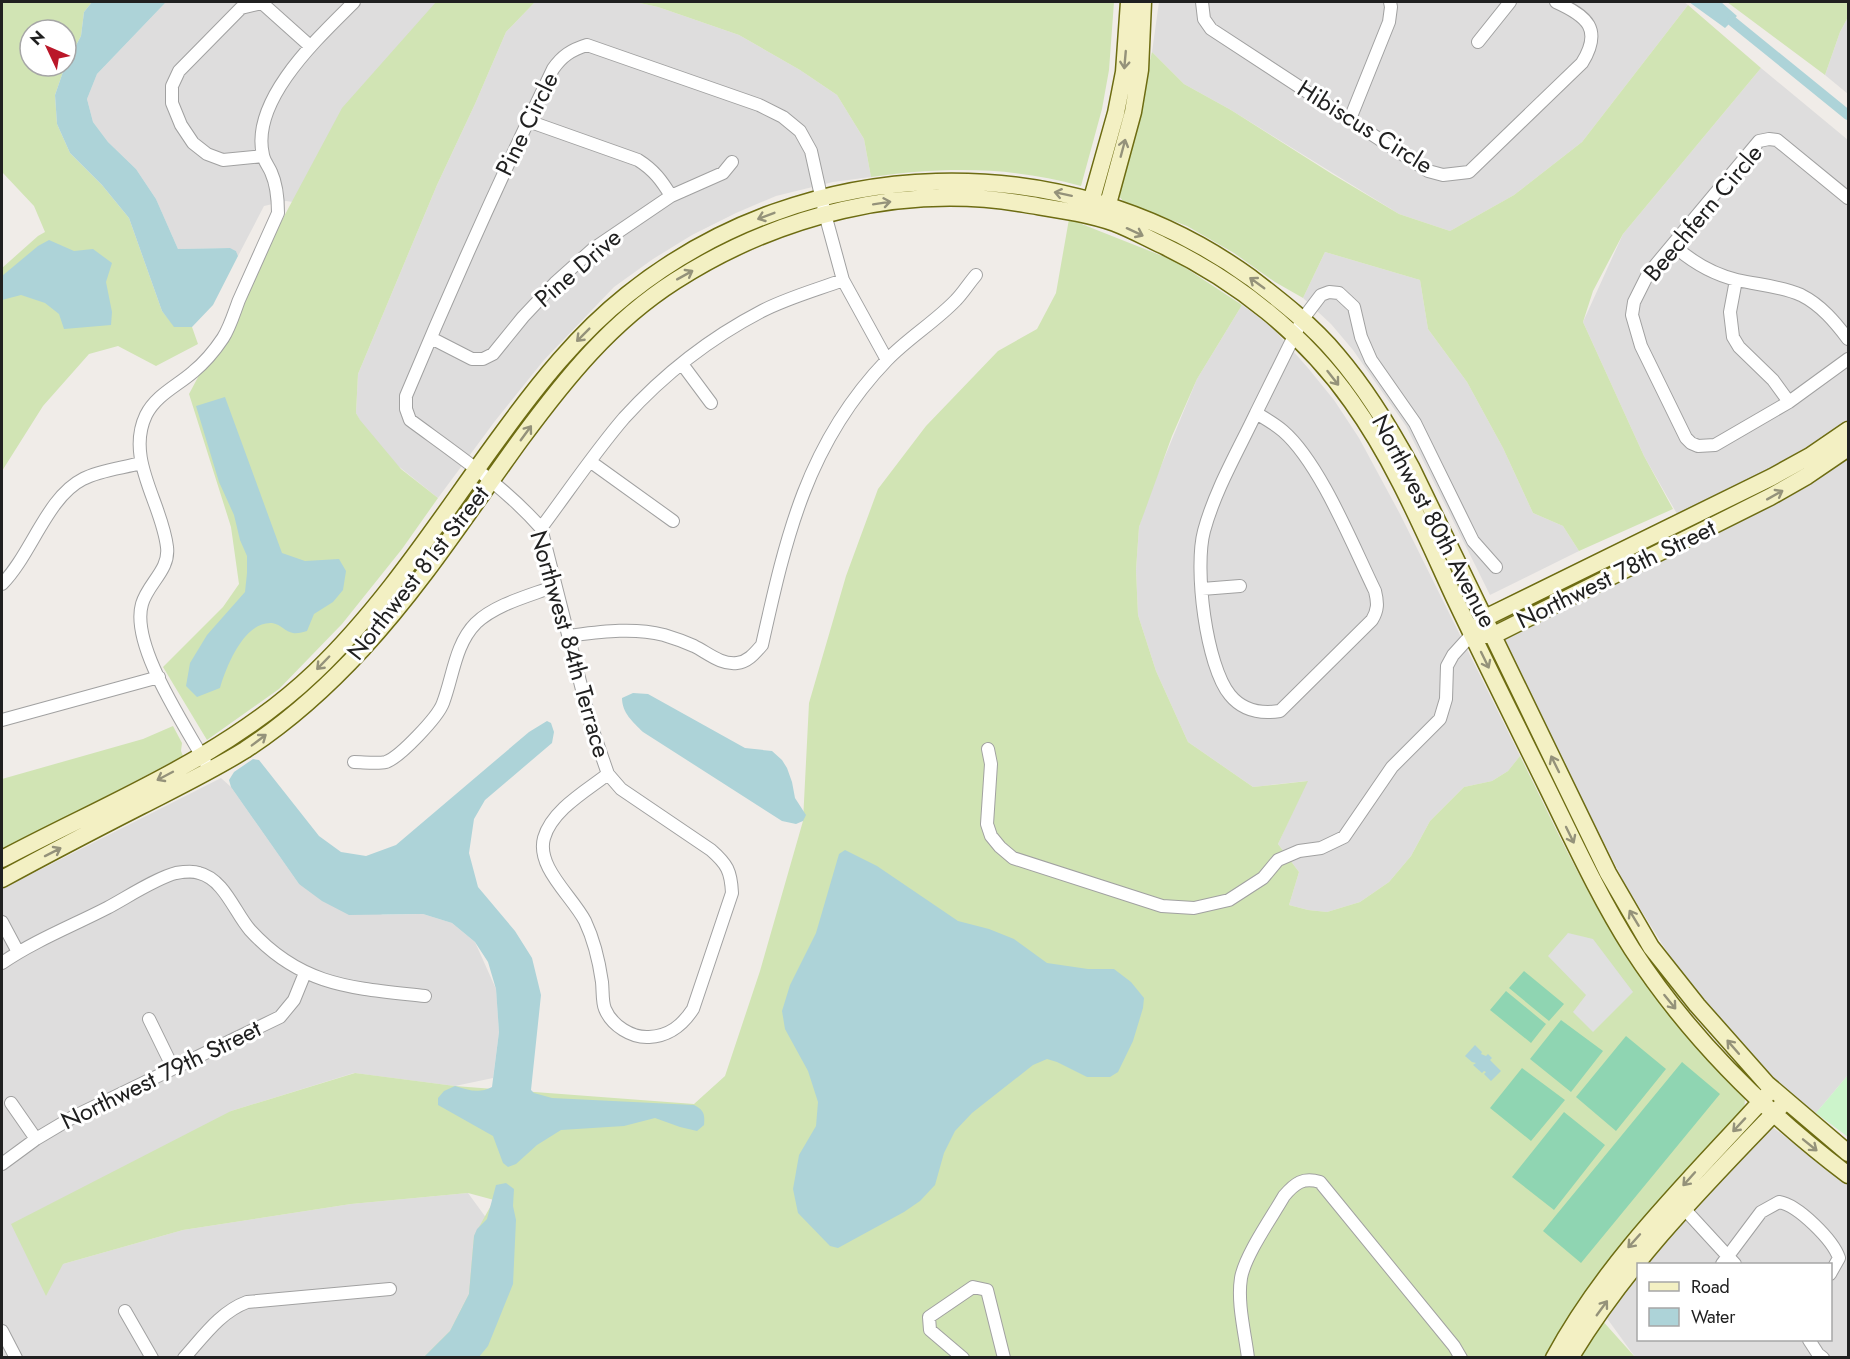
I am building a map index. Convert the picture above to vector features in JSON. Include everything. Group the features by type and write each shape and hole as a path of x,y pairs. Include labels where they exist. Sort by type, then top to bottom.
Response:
{"street":[{"path":"263,156 223,160 207,154 193,142 181,125 171,103 172,87 179,71 242,8 262,2 310,46"},
{"path":"206,764 159,677 146,648 140,624 142,602 164,567 167,548 162,524 141,463 140,436 147,414 164,394 192,373 223,338 278,213 278,194 273,174 263,156 263,132 268,109 286,76 310,46 354,2"},
{"path":"1089,208 1116,112 1124,72 1129,2"},
{"path":"1106,213 1131,118 1140,70 1143,2"},
{"name":"Hibiscus Circle","path":"1202,2 1204,19 1211,29 1428,171 1443,175 1469,172 1582,63 1593,39 1591,27 1583,16 1556,2"},
{"path":"1350,119 1389,22 1390,2"},
{"path":"1478,42 1510,2"},
{"name":"Pine Circle","path":"476,469 410,420 406,409 406,396 462,262 553,69 561,58 587,45 759,105 783,117 800,131 811,151 843,280 887,360"},
{"path":"528,121 638,160 651,168 671,196"},
{"name":"Beechfern Circle","path":"1848,198 1777,140 1759,141 1648,274 1634,302 1632,315 1641,346 1686,438 1698,446 1714,445 1789,402 1848,359"},
{"name":"Pine Drive","path":"430,338 472,358 483,359 493,354 555,283 593,249 671,196 723,173 732,162"},
{"name":"Northwest 80th Avenue","path":"631,302 666,266 716,237 767,215 822,197 881,185 951,181 1005,184 1061,193 1089,208"},
{"name":"Northwest 80th Avenue","path":"631,302 774,229 825,214 885,202 955,196 1089,208 1106,213 1143,218 1233,265 1302,320 1337,355 1393,434 1494,635 1608,873 1651,946 1711,1022 1772,1090 1780,1108 1811,1146 1848,1175"},
{"name":"Northwest 80th Avenue","path":"1106,213 1114,223 1181,254 1223,279 1261,306 1324,366 1352,402 1397,475 1601,897 1633,950 1666,997 1713,1052 1761,1102 1780,1108 1848,1153"},
{"path":"1673,245 1690,261 1718,274 1736,280 1779,287 1801,295 1832,318 1848,339"},
{"path":"568,636 610,630 637,631 664,635 693,646 721,662 737,663 751,657 762,645 787,539 803,490 826,441 853,402 887,360 956,300 976,275"},
{"path":"541,528 624,419 681,364 714,340 762,311 843,280"},
{"path":"1736,280 1730,312 1733,338 1739,347 1773,380 1789,402"},
{"path":"1256,413 1284,432 1314,471 1375,591 1378,602 1377,613 1372,620 1280,711 1266,713 1252,711 1238,703 1219,679 1205,616 1201,560 1204,532 1214,501 1293,335 1321,295 1329,292 1339,293 1354,307 1361,337 1371,360 1415,423 1437,464 1473,542 1496,567"},
{"name":"Northwest 81st Street","path":"2,879 206,764 314,673 342,644 399,574 560,359 631,302"},
{"name":"Northwest 81st Street","path":"2,859 206,764 249,748 335,677 404,600 563,382 631,302"},
{"path":"681,364 711,403"},
{"name":"Northwest 78th Street","path":"1472,634 1485,618 1715,507 1810,456 1848,430"},
{"name":"Northwest 78th Street","path":"1472,634 1494,635 1770,497 1807,476 1848,448"},
{"path":"591,462 673,521"},
{"path":"2,584 26,552 60,498 70,487 84,478 141,463"},
{"name":"Northwest 84th Terrace","path":"476,469 529,514 541,528 591,725 608,774 621,789 711,850 724,861 732,876 732,893 693,1009 684,1022 673,1031 657,1036 640,1037 627,1032 605,1009 596,949 585,920 548,868 543,853 544,838 551,822 566,807 608,774"},
{"path":"354,762 386,762 408,746 429,725 443,706 465,637 477,622 494,610 555,586"},
{"path":"1202,589 1240,586"},
{"path":"988,749 991,764 987,824 991,836 1013,858 1162,906 1194,908 1229,900 1265,876 1278,860 1299,851 1321,848 1344,837 1392,767 1440,719 1446,699 1447,666 1453,655 1472,634"},
{"path":"2,720 159,677"},
{"path":"2,963 18,952 177,873 199,873 215,882 248,928 268,948 305,973 335,984 424,996"},
{"path":"2,922 18,952"},
{"name":"Northwest 79th Street","path":"2,1164 36,1139 73,1117 280,1017 294,1000 305,973"},
{"path":"149,1019 173,1068"},
{"path":"1570,1358 1600,1310 1678,1202 1772,1090"},
{"path":"11,1104 36,1139"},
{"path":"1554,1358 1587,1302 1627,1249 1780,1108"},
{"path":"1248,1358 1240,1299 1241,1278 1248,1259 1284,1196 1301,1180 1311,1179 1320,1182 1455,1346 1461,1357"},
{"path":"1678,1202 1728,1262 1761,1212 1779,1202 1793,1208 1831,1242 1839,1258 1832,1270"},
{"path":"963,1358 930,1330 929,1317 973,1287 987,1290 1004,1358"},
{"path":"184,1358 233,1307 247,1302 390,1289"},
{"path":"125,1311 152,1358"},
{"path":"2,1331 16,1358"},
{"path":"1810,1341 1819,1356"}],"shaded area":[{"path":"166,2 442,2 306,204 286,201 264,206 238,256 236,251 229,248 178,249 156,199 136,169 108,142 93,122 87,99 97,74"},
{"path":"535,2 635,2 658,7 739,35 800,70 837,95 864,139 871,177 833,182 776,196 736,213 692,235 614,287 544,360 438,498 372,445 356,413 358,374 437,185 506,32"},
{"path":"1159,2 1684,2 1688,5 1582,142 1514,195 1450,231 1399,214 1231,110 1184,84 1152,52"},
{"path":"1848,17 1848,94 1825,75 1840,32"},
{"path":"1761,68 1848,140 1848,422 1782,465 1680,519 1644,456 1583,322 1623,234"},
{"path":"1325,252 1420,280 1428,329 1467,382 1503,448 1533,513 1563,526 1579,551 1490,595 1406,426 1353,350 1331,324 1303,298"},
{"path":"1242,305 1270,325 1308,368 1334,400 1359,438 1400,514 1520,756 1508,771 1492,781 1464,787 1430,821 1411,856 1389,882 1360,902 1327,912 1289,905 1299,872 1278,844 1307,781 1253,787 1188,742 1156,671 1138,615 1136,570 1139,527 1149,495 1197,379"},
{"path":"1848,454 1848,1075 1816,1113 1779,1087 1703,1000 1669,955 1626,886 1502,641 1711,534"},
{"path":"221,778 231,787 299,884 383,915 423,914 452,923 475,942 496,989 499,1032 493,1078 455,1086 354,1073 231,1111 63,1264 183,1230 351,1204 468,1193 487,1219 474,1236 470,1294 450,1331 424,1358 2,1358 2,889"},
{"path":"1568,933 1593,939 1633,992 1593,1032 1573,1012 1586,995 1548,956"},
{"path":"1771,1126 1848,1185 1848,1357 1635,1357 1606,1317 1637,1277 1637,1341 1832,1341 1832,1263 1648,1263 1692,1209"}],"green space":[{"path":"2,2 92,2 84,12 81,36 78,42 78,18 18,18 18,78 61,78 55,95 57,124 70,153 102,185 129,218 162,311 175,327 192,327 198,344 156,366 118,346 89,354 43,406 2,471 2,268 45,232 34,206 2,172"},
{"path":"436,2 535,2 506,32 437,185 358,374 356,413 360,420 401,469 438,498 402,549 342,624 279,689 207,740 163,667 223,607 239,584 231,527 189,394 342,108"},
{"path":"635,2 1114,2 1109,70 1102,109 1081,186 1028,175 976,170 924,171 871,177 864,139 837,95 800,70 739,35 658,7"},
{"path":"1727,2 1848,2 1848,17 1840,32 1825,75"},
{"path":"1688,5 1761,68 1623,234 1593,291 1583,322 1644,456 1673,509 1579,551 1563,526 1533,513 1503,448 1467,382 1428,329 1420,280 1325,252 1303,298 1275,282 1234,253 1187,226 1124,202 1117,194 1152,52 1184,84 1231,110 1332,174 1399,214 1450,231 1514,195 1582,142"},
{"path":"1069,219 1175,261 1242,305 1197,379 1172,436 1139,527 1136,570 1138,615 1156,671 1188,742 1253,787 1308,781 1278,844 1299,872 1289,905 1327,912 1360,902 1389,882 1411,856 1430,821 1464,787 1492,781 1508,771 1520,756 1576,869 1613,934 1675,1019 1745,1098 1744,1115 1583,1299 1635,1357 424,1357 450,1331 469,1294 474,1236 494,1200 468,1193 351,1204 183,1230 63,1264 46,1296 11,1224 231,1111 355,1073 455,1086 694,1104 725,1076 760,971 803,821 809,703 846,576 878,489 926,426 998,351 1037,329 1056,293"},
{"path":"173,726 182,743 183,756 2,851 2,779 143,739"},
{"path":"1524,971 1564,1004 1549,1021 1509,988"},
{"path":"1506,991 1546,1024 1531,1043 1490,1010"},
{"path":"1561,1020 1603,1051 1571,1092 1530,1059"},
{"path":"1626,1036 1666,1069 1616,1131 1576,1097"},
{"path":"1682,1062 1720,1094 1581,1263 1543,1231"},
{"path":"1522,1068 1565,1100 1531,1141 1490,1108"},
{"path":"1848,1075 1848,1137 1816,1113"},
{"path":"1564,1112 1605,1145 1554,1210 1512,1177"}],"water":[{"path":"92,2 166,2 97,74 87,99 93,122 108,142 136,169 156,199 178,249 230,248 236,251 238,256 213,305 192,327 174,327 162,311 129,218 102,185 70,153 57,124 55,95 61,78 78,78 78,42 81,36 84,12"},
{"path":"1689,2 1721,2 1737,16 1725,28"},
{"path":"49,240 74,251 93,249 112,263 106,282 112,312 111,325 64,329 59,314 45,303 21,295 2,300 2,276 38,246"},
{"path":"225,397 282,553 305,561 339,559 346,571 343,590 333,602 314,614 307,631 293,633 272,623 262,624 253,629 238,647 220,688 197,697 186,686 190,663 207,635 245,592 247,573 247,556 240,540 234,515 219,482 196,406"},
{"path":"633,693 648,694 745,748 772,751 787,768 795,798 806,815 803,821 796,824 782,821 643,732 629,717 622,703 622,698"},
{"path":"547,721 551,723 554,732 552,743 485,800 474,819 469,853 478,887 515,931 532,958 541,995 531,1090 552,1098 694,1105 703,1113 704,1125 697,1131 655,1118 624,1126 561,1130 537,1145 516,1164 508,1167 503,1163 493,1136 438,1105 438,1098 444,1091 455,1086 478,1091 492,1087 499,1032 496,989 488,962 475,942 452,923 423,914 349,915 322,901 299,884 231,787 229,780 234,772 253,759 259,760 319,836 341,852 366,856 396,845 529,732"},
{"path":"845,850 877,866 958,921 989,929 1014,939 1047,963 1088,969 1114,969 1131,982 1144,998 1133,1041 1118,1072 1110,1077 1087,1077 1047,1059 1033,1065 972,1113 955,1131 944,1153 935,1185 920,1201 838,1248 830,1246 798,1213 793,1189 799,1155 816,1126 818,1102 808,1071 785,1029 782,1011 790,985 816,933 839,854"},
{"path":"1475,1045 1482,1052 1481,1054 1486,1056 1488,1054 1492,1058 1490,1060 1501,1071 1491,1081 1484,1074 1486,1072 1482,1073 1473,1065 1476,1063 1465,1056"},
{"path":"506,1183 514,1189 513,1206 516,1220 513,1284 488,1346 479,1357 424,1357 450,1331 469,1294 474,1236 477,1229 487,1219 496,1185"}],"waterway":[{"path":"1732,21 1848,115"}]}
